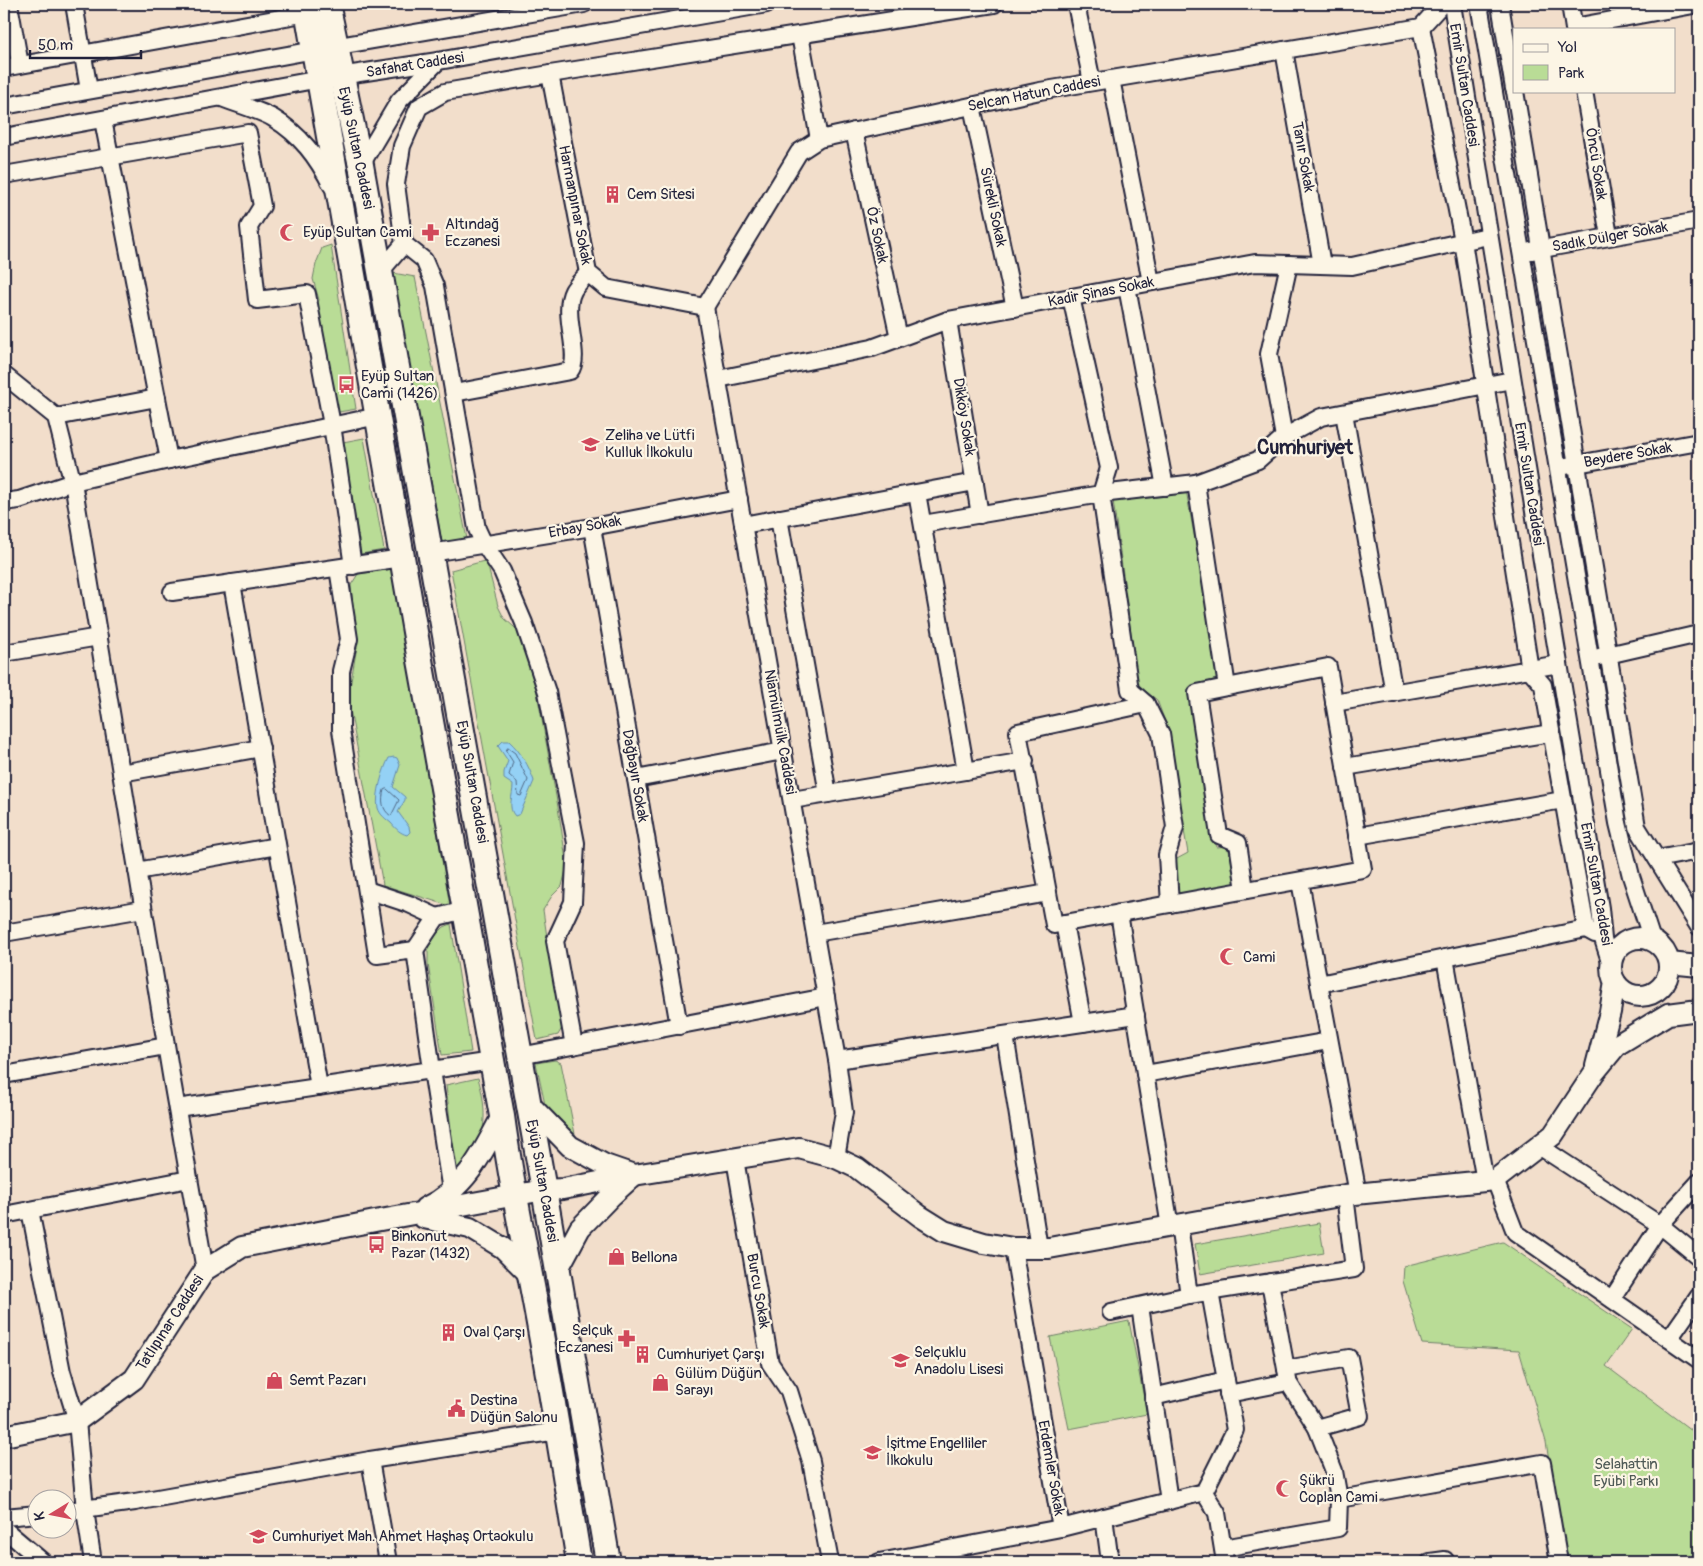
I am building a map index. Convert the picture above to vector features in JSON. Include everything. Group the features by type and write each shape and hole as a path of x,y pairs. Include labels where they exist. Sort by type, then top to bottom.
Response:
{"main road":[{"name":"Eyüp Sultan Caddesi","path":"314,7 326,48 342,206 579,1562"},
{"name":"Eyüp Sultan Caddesi","path":"330,78 348,114 361,165 529,1104 608,1562"}],"street":[{"path":"9,4 20,65"},
{"path":"74,4 90,90"},
{"name":"Safahat Caddesi","path":"4,106 584,4"},
{"name":"Safahat Caddesi","path":"4,137 330,78 438,62 767,4"},
{"path":"574,1046 555,941 573,902 576,843 547,692 524,623 502,571 484,544 477,529 435,286 424,260 404,244 396,184 402,146 419,107 445,92 994,4"},
{"path":"1076,4 1092,82"},
{"path":"1442,4 1422,27 1463,242 1530,670 1542,685 1586,929"},
{"name":"Emir Sultan Caddesi","path":"1452,4 1488,236 1604,939 1613,973"},
{"name":"Emir Sultan Caddesi","path":"1479,4 1618,823 1631,876 1652,940"},
{"path":"1500,4 1513,84"},
{"path":"1570,4 1574,28 1699,4"},
{"path":"4,68 314,7"},
{"name":"Selcan Hatun Caddesi","path":"705,307 799,152 819,139 1040,91 1422,27"},
{"path":"800,35 819,139"},
{"name":"Tanır Sokak","path":"1284,50 1322,265"},
{"path":"361,165 399,101 438,62"},
{"name":"Harmanpınar Sokak","path":"550,74 588,274 606,288 705,307"},
{"path":"1111,79 1150,282"},
{"path":"1514,92 1576,464 1610,654 1637,827 1699,927"},
{"name":"Öncü Sokak","path":"1584,92 1609,236"},
{"path":"222,98 272,118 300,138 320,162 342,206"},
{"name":"Sürekli Sokak","path":"972,106 1014,308"},
{"path":"103,120 169,460"},
{"name":"Öz Sokak","path":"854,131 899,338"},
{"path":"4,175 248,133 262,206 249,227 257,300 307,294 332,425 346,567 349,638 341,671 341,730 377,956 415,950"},
{"name":"Sadık Dülger Sokak","path":"1521,253 1699,221"},
{"name":"Kadir Şinas Sokak","path":"718,378 872,348 948,320 1150,282 1255,263 1352,266 1488,236"},
{"path":"380,272 404,244"},
{"path":"1284,437 1269,354 1290,264"},
{"path":"454,393 570,371 574,361 568,314 572,292 588,274"},
{"path":"1127,287 1165,487"},
{"path":"1071,297 1109,468 1101,494 1130,690 1146,704 1161,734 1176,827 1167,854 1170,904"},
{"name":"Niamülmülk Caddesi","path":"705,307 837,1060 844,1112 836,1158"},
{"name":"Dikköy Sokak","path":"948,320 980,515"},
{"path":"4,375 56,417 73,482 205,1270"},
{"path":"923,524 1101,494 1196,483 1258,460 1284,437 1321,417 1512,380"},
{"path":"56,417 157,398"},
{"path":"1344,413 1394,693"},
{"path":"4,502 19,500 73,482 378,416"},
{"name":"Beydere Sokak","path":"1558,468 1699,442"},
{"path":"743,525 975,482"},
{"path":"1196,483 1228,686"},
{"path":"918,493 966,771"},
{"name":"Erbay Sokak","path":"431,553 739,499"},
{"path":"779,518 828,794"},
{"name":"Dağbayır Sokak","path":"592,526 679,1026"},
{"path":"172,592 402,558"},
{"path":"232,583 319,1087"},
{"path":"1590,658 1699,634"},
{"path":"4,653 99,637"},
{"path":"1334,703 1559,664"},
{"path":"1146,704 1018,732 1025,761 1054,925 1363,870 1328,667 1197,693 1219,835 1238,843 1245,890"},
{"path":"1346,767 1551,733"},
{"path":"121,772 261,748"},
{"path":"636,779 783,751"},
{"path":"792,800 1025,761"},
{"path":"1357,836 1563,800"},
{"path":"137,871 277,846"},
{"path":"1657,859 1699,851"},
{"path":"1112,1312 1189,1295 1354,1269 1351,1195 1329,1041 1300,881"},
{"path":"367,890 410,904 437,917 465,910"},
{"path":"815,933 1048,893"},
{"path":"4,933 144,909"},
{"path":"1120,913 1145,1074 1189,1295"},
{"path":"437,917 415,950 452,1191"},
{"path":"1064,923 1083,1023"},
{"path":"1319,984 1586,929 1604,939"},
{"path":"1594,1073 1610,1012 1614,955 1619,947 1634,938 1652,940 1660,945 1666,953 1669,963 1669,973 1666,982 1659,990 1650,995 1640,996"},
{"path":"1445,958 1490,1181 1515,1232 1699,1360"},
{"path":"1669,963 1699,966"},
{"path":"1613,973 1626,992 1640,996 1668,1014"},
{"path":"520,1056 826,997"},
{"path":"407,1216 544,1190 563,1189 634,1175 799,1148 836,1158 857,1168 920,1216 944,1231 1013,1248 1049,1248 1351,1195 1490,1181 1553,1135 1594,1073 1617,1045 1668,1014 1699,1010"},
{"path":"837,1060 1136,1015"},
{"path":"1005,1035 1039,1248"},
{"path":"1145,1074 1329,1041"},
{"path":"4,1075 166,1046"},
{"path":"177,1108 492,1061"},
{"path":"529,1104 570,1146 605,1165 634,1175"},
{"path":"407,1216 441,1200 462,1182 484,1151 502,1116"},
{"path":"1539,1146 1660,1225 1699,1257"},
{"name":"Burcu Sokak","path":"735,1159 770,1363 788,1391 811,1461 830,1562"},
{"path":"558,1269 580,1228 634,1175"},
{"path":"4,1215 189,1179"},
{"path":"1612,1299 1660,1225 1699,1182"},
{"path":"30,1210 62,1372 77,1421 85,1510 93,1562"},
{"path":"407,1216 470,1228 503,1248 530,1276"},
{"name":"Tatlıpınar Caddesi","path":"4,1436 77,1421 134,1379 205,1270 242,1247 407,1216"},
{"name":"Erdemler Sokak","path":"1013,1248 1061,1528 1204,1492"},
{"path":"1210,1292 1235,1430 1204,1492 1217,1513 1224,1555 1338,1528 1339,1499 1334,1471 1317,1428 1287,1376 1270,1282"},
{"path":"1669,1339 1699,1296"},
{"path":"1140,1306 1169,1501"},
{"path":"1153,1397 1227,1387 1287,1376 1349,1358 1360,1416 1317,1428"},
{"path":"78,1511 370,1460 557,1431"},
{"path":"370,1460 388,1562"},
{"path":"1339,1499 1542,1462 1559,1562"},
{"path":"4,1517 28,1515"},
{"path":"1104,1518 1110,1562"},
{"path":"889,1561 1061,1528"},
{"path":"4,1529 43,1562"},
{"path":"1430,1562 1444,1560 1445,1562"}],"green space":[{"path":"331,245 356,409 339,412 335,411 316,306 319,300 313,279 322,248"},
{"path":"393,273 415,277 467,539 442,542"},
{"path":"364,438 384,550 361,554 343,442"},
{"path":"1186,490 1220,678 1191,687 1188,694 1213,839 1217,847 1228,846 1237,887 1179,897 1175,860 1188,853 1164,719 1157,700 1138,685 1113,500"},
{"path":"484,561 488,567 498,606 504,618 523,635 529,649 567,866 562,886 552,896 543,910 562,1028 558,1035 537,1040 451,570"},
{"path":"392,569 450,906 383,885 348,699 357,646 351,585 358,574"},
{"path":"451,924 471,1052 442,1055 428,964 428,948 437,934 444,927"},
{"path":"555,1060 561,1063 576,1139 547,1114 536,1063"},
{"path":"478,1078 484,1108 481,1138 472,1157 456,1174 446,1085"},
{"path":"1319,1223 1324,1253 1200,1274 1195,1244"},
{"name":"Selahattin Eyübi Parkı","path":"1503,1242 1632,1329 1606,1366 1699,1436 1699,1562 1566,1562 1546,1442 1519,1350 1422,1344 1403,1281 1404,1266"},
{"path":"1129,1321 1147,1414 1069,1429 1050,1337"}],"water":[{"path":"503,741 509,741 521,755 534,781 520,814 515,816 511,809 513,785 504,779 504,772 508,761 498,746"},
{"path":"389,758 397,758 400,765 393,787 405,797 398,812 409,827 410,832 407,835 396,829 382,815 377,803 384,769"}],"place":[{"name":"Cem Sitesi","path":"613,194"},
{"name":"Eyüp Sultan Cami","path":"289,232"},
{"name":"Altındağ Eczanesi","path":"431,233"},
{"name":"Eyüp Sultan Cami (1426)","path":"347,385"},
{"name":"Zeliha ve Lütfi Kulluk İlkokulu","path":"591,444"},
{"name":"Cami","path":"1229,957"},
{"name":"Binkonut Pazar (1432)","path":"377,1245"},
{"name":"Bellona","path":"617,1257"},
{"name":"Oval Çarşı","path":"449,1332"},
{"name":"Selçuk Eczanesi","path":"627,1339"},
{"name":"Cumhuriyet Çarşı","path":"643,1354"},
{"name":"Selçuklu Anadolu Lisesi","path":"900,1361"},
{"name":"Semt Pazarı","path":"275,1380"},
{"name":"Gülüm Düğün Sarayı","path":"661,1382"},
{"name":"Destina Düğün Salonu","path":"456,1409"},
{"name":"İşitme Engelliler İlkokulu","path":"872,1452"},
{"name":"Şükrü Coplan Cami","path":"1285,1489"},
{"name":"Cumhuriyet Mah. Ahmet Haşhaş Ortaokulu","path":"258,1536"}],"district":[{"name":"Cumhuriyet","path":"1305,447"}]}
